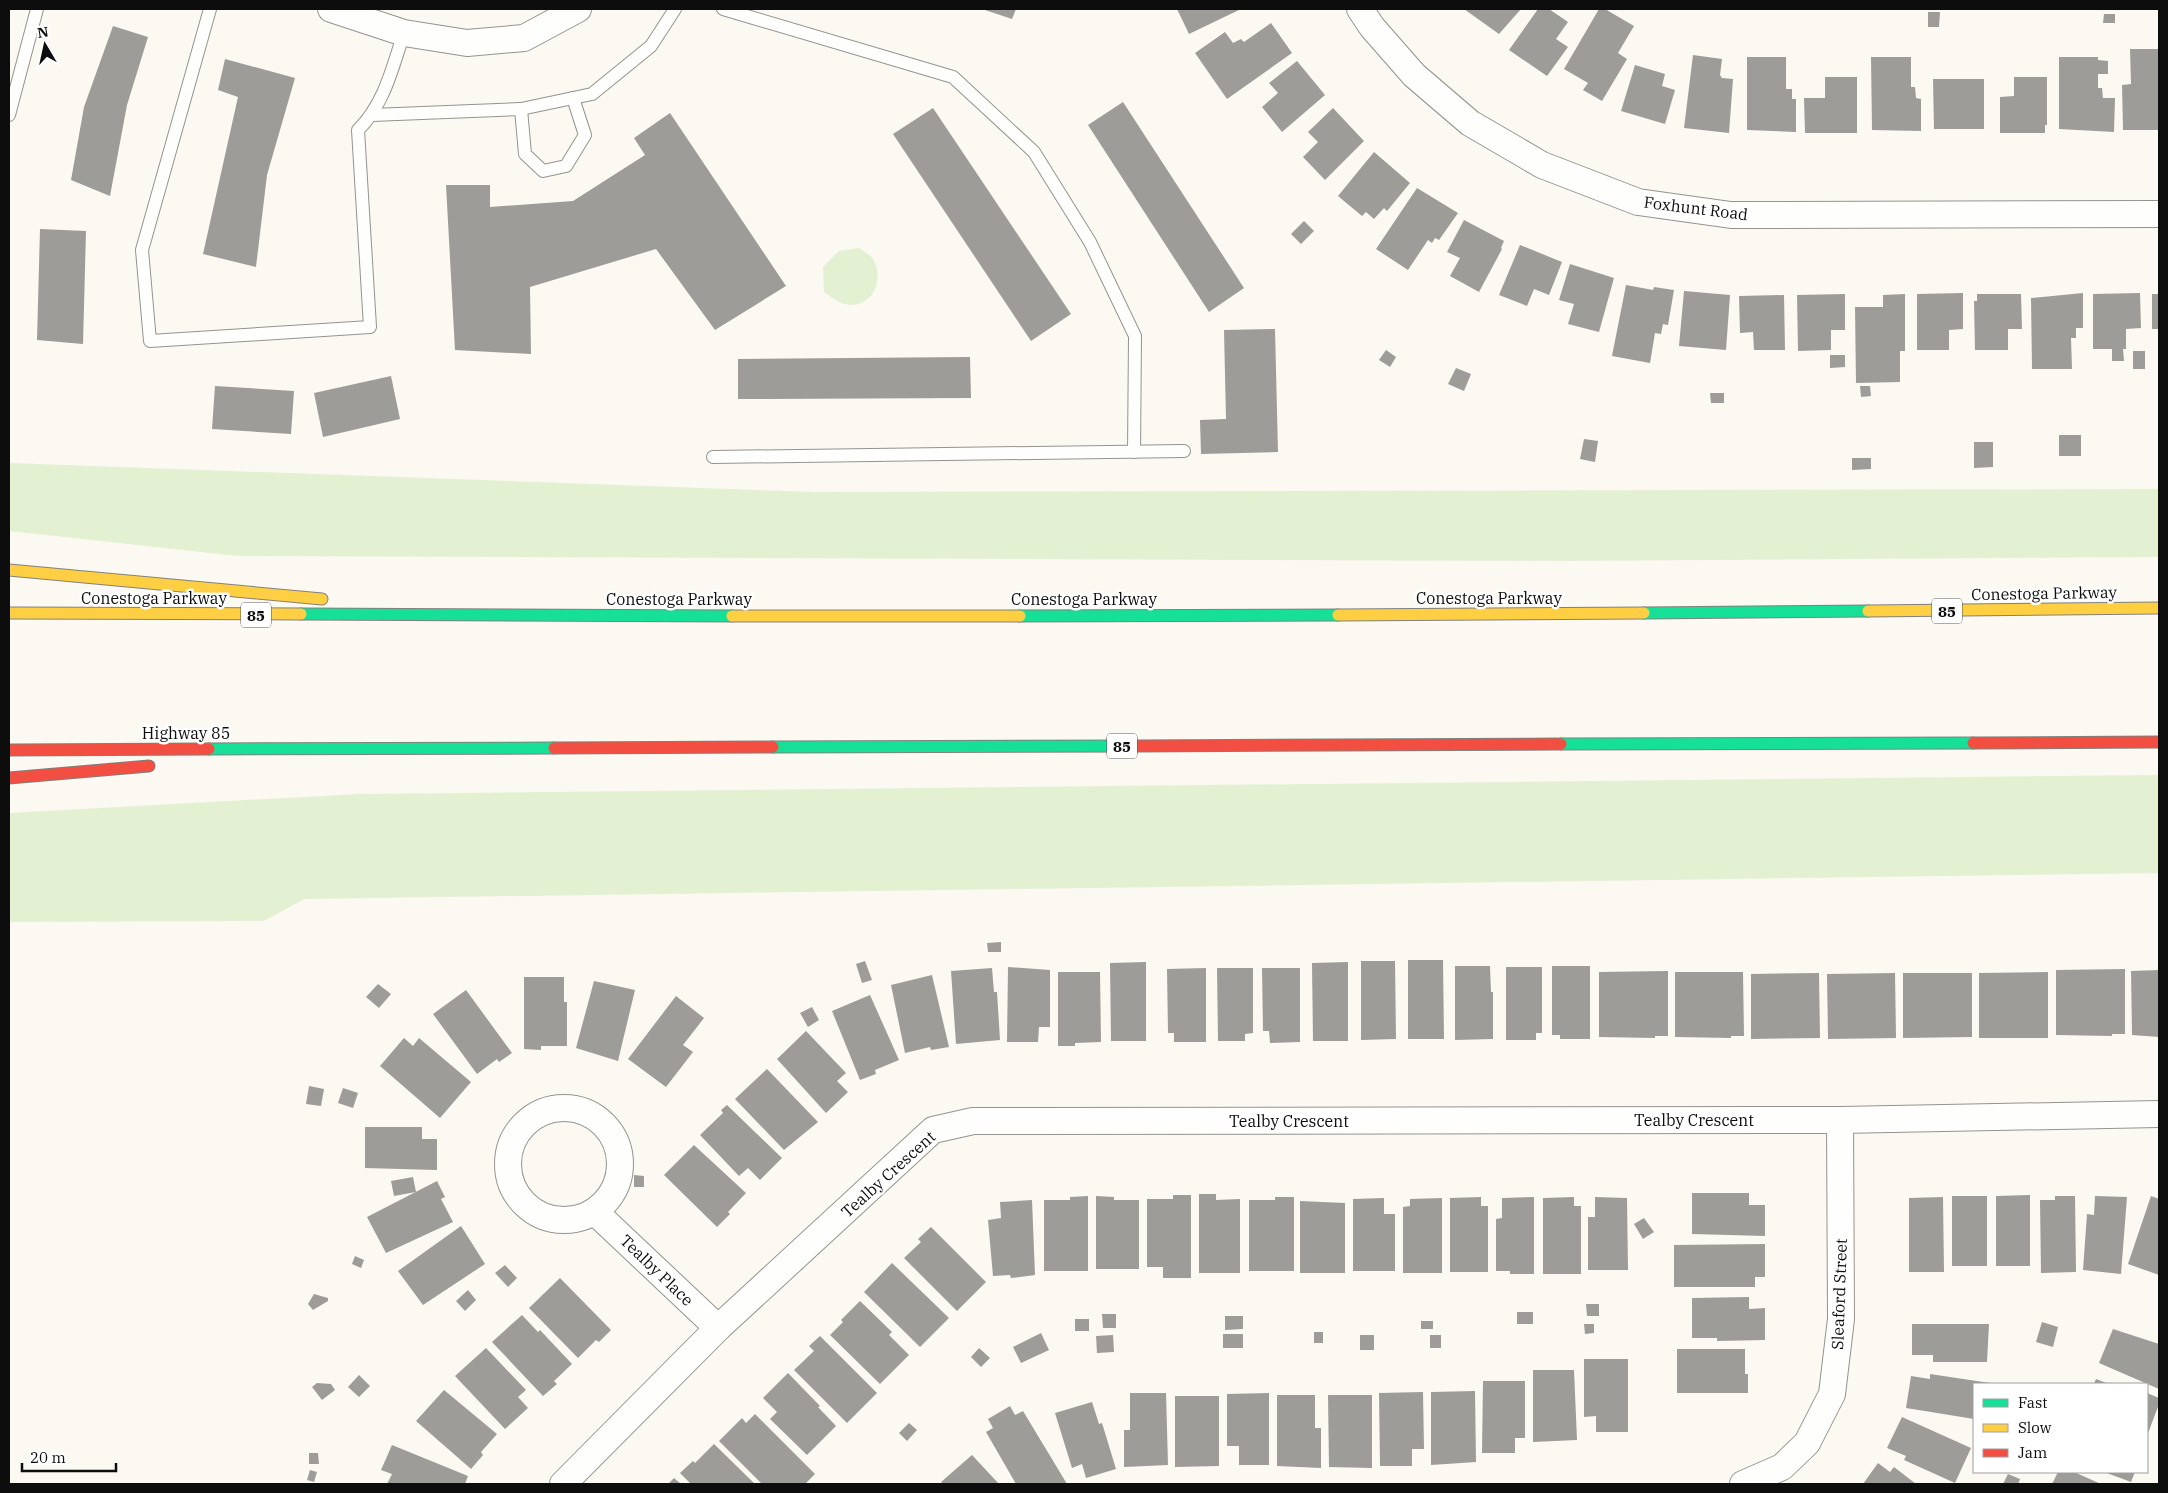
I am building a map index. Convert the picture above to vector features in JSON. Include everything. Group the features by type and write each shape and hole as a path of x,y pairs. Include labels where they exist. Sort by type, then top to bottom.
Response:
{"highway":[{"path":"9,570 335,600"},
{"path":"354,602 503,616"},
{"name":"Conestoga Parkway","path":"9,613 503,616 1736,614 2159,608"},
{"name":"85","path":"362,748 2159,742"},
{"path":"215,761 362,748"},
{"name":"Highway 85","path":"9,750 362,748"},
{"path":"9,778 156,766"}],"street":[{"path":"330,9 404,33 468,43 524,38 578,9"},
{"name":"Foxhunt Road","path":"1360,9 1372,27 1414,75 1470,123 1542,166 1638,202 1731,215 2159,214"},
{"path":"558,1108 578,1109 593,1115 608,1128 617,1141 621,1161 618,1182 609,1200 595,1212 577,1220 552,1220 534,1212 518,1197 509,1179 508,1159 513,1140 521,1129 541,1112 558,1108"},
{"name":"Tealby Crescent","path":"562,1484 718,1328 933,1130 973,1121 1840,1120 2159,1114"},
{"name":"Sleaford Street","path":"1743,1484 1782,1468 1807,1443 1832,1394 1841,1319 1840,1120"},
{"name":"Tealby Place","path":"595,1212 718,1328"}],"lane":[{"path":"9,115 37,9"},
{"path":"210,9 142,250 150,341 370,327 358,130 372,115 385,91 404,33"},
{"path":"372,115 521,109 592,94 651,46 675,9"},
{"path":"723,9 953,77 1034,152 1090,242 1135,336 1134,452"},
{"path":"521,109 525,154 542,171 566,166 585,135 573,98"},
{"path":"714,457 1184,451"}],"green space":[{"path":"859,248 872,258 876,266 877,284 874,292 862,303 854,305 844,304 824,292 823,267 839,251"},
{"path":"9,463 814,492 2159,489 2159,557 1559,561 238,556 9,531"},
{"path":"2159,775 2159,873 304,899 264,921 9,922 9,813 359,794"}],"building":[{"path":"982,9 1016,9 1012,19"},
{"path":"1177,9 1241,9 1189,34"},
{"path":"1464,9 1521,9 1499,34"},
{"path":"1538,9 1549,9 1568,22 1556,39 1568,47 1547,76 1509,50"},
{"path":"1599,9 1605,9 1634,26 1618,53 1627,59 1602,101 1583,90 1588,83 1564,69"},
{"path":"1928,12 1940,12 1939,27 1928,27"},
{"path":"2104,14 2115,14 2115,23 2103,23"},
{"path":"1271,23 1292,53 1227,99 1195,53 1225,32 1233,43 1241,39 1244,42"},
{"path":"113,26 148,37 127,105 110,196 71,180 84,107"},
{"path":"2130,49 2159,49 2158,130 2123,130 2122,85 2131,84"},
{"path":"1693,55 1722,59 1720,75 1722,78 1733,79 1729,133 1684,128"},
{"path":"1747,57 1786,57 1786,89 1792,89 1792,99 1796,99 1796,132 1747,130"},
{"path":"1871,57 1911,57 1911,87 1915,87 1916,98 1921,99 1921,131 1872,130"},
{"path":"2059,57 2098,57 2098,60 2108,61 2108,74 2098,74 2098,88 2102,88 2103,98 2115,98 2114,132 2059,129"},
{"path":"225,59 295,78 267,175 256,267 203,254 238,97 218,90"},
{"path":"1297,61 1325,95 1282,132 1262,107 1278,93 1269,83"},
{"path":"1635,65 1665,74 1662,86 1675,90 1665,124 1621,111"},
{"path":"1825,77 1857,77 1857,133 1805,133 1804,98 1825,98"},
{"path":"2014,77 2047,77 2047,125 2045,125 2045,133 2000,133 2000,97 2014,96"},
{"path":"1933,79 1984,79 1984,129 1934,129"},
{"path":"1123,102 1244,288 1209,312 1088,125"},
{"path":"933,108 1071,314 1031,341 893,134"},
{"path":"1333,108 1364,141 1325,180 1303,157 1318,142 1308,132"},
{"path":"670,113 786,286 715,330 656,249 530,287 531,354 455,350 446,185 490,185 490,207 573,201 645,155 634,138"},
{"path":"1374,152 1410,183 1387,211 1384,208 1374,219 1366,212 1362,216 1338,196"},
{"path":"1417,188 1458,213 1439,240 1435,238 1432,243 1428,240 1408,270 1376,249"},
{"path":"1464,220 1504,241 1502,249 1479,292 1450,276 1460,258 1447,252"},
{"path":"1304,221 1314,231 1301,244 1291,234"},
{"path":"40,229 86,231 83,344 37,340"},
{"path":"1520,245 1562,262 1549,295 1534,289 1527,306 1499,295"},
{"path":"1570,264 1614,278 1599,332 1568,324 1574,304 1559,300"},
{"path":"1626,285 1653,290 1654,287 1674,290 1668,325 1663,324 1661,334 1655,333 1650,363 1612,356"},
{"path":"1684,291 1730,295 1726,350 1679,346"},
{"path":"1963,293 1963,329 1949,330 1949,350 1917,350 1917,294"},
{"path":"2083,293 2083,328 2076,328 2076,338 2071,338 2072,369 2032,369 2031,298"},
{"path":"2140,293 2141,328 2126,329 2126,349 2123,349 2124,361 2112,361 2112,349 2093,349 2093,294"},
{"path":"1845,294 1845,330 1831,330 1831,350 1798,351 1797,295"},
{"path":"1905,294 1905,351 1900,351 1900,382 1856,383 1855,307 1883,307 1883,295"},
{"path":"1977,294 2021,294 2022,329 2008,329 2008,350 1975,350 1974,301 1977,301"},
{"path":"2152,294 2159,294 2159,329 2152,329"},
{"path":"1784,295 1785,350 1754,350 1753,332 1740,333 1739,296"},
{"path":"1275,329 1278,452 1201,454 1200,420 1226,419 1224,330"},
{"path":"1386,350 1396,357 1390,367 1379,360"},
{"path":"2133,351 2145,351 2145,369 2133,369"},
{"path":"1830,355 1845,355 1845,367 1830,368"},
{"path":"970,357 971,398 738,399 738,359"},
{"path":"1456,368 1471,374 1464,391 1448,384"},
{"path":"391,376 400,419 323,437 314,393"},
{"path":"215,386 294,391 291,434 212,429"},
{"path":"1860,386 1870,386 1871,396 1861,397"},
{"path":"1710,393 1724,393 1724,403 1711,403"},
{"path":"2059,435 2081,435 2081,456 2059,456"},
{"path":"1584,439 1598,441 1595,462 1580,459"},
{"path":"1974,442 1993,442 1993,467 1974,468"},
{"path":"1852,458 1871,458 1871,469 1852,470"},
{"path":"1001,942 1001,952 988,952 987,943"},
{"path":"1408,960 1443,960 1444,1039 1408,1039"},
{"path":"865,961 872,980 862,983 856,964"},
{"path":"1361,961 1395,961 1396,1039 1361,1040"},
{"path":"1146,962 1146,1041 1111,1041 1110,963"},
{"path":"1348,962 1348,1041 1313,1041 1312,963"},
{"path":"1455,966 1490,966 1491,992 1493,992 1493,1039 1455,1040"},
{"path":"1552,966 1590,966 1590,1039 1560,1039 1560,1035 1552,1035"},
{"path":"1008,967 1050,970 1050,1027 1039,1027 1038,1042 1007,1042"},
{"path":"1506,967 1542,967 1542,1033 1536,1033 1536,1040 1506,1040"},
{"path":"992,968 994,992 997,992 1000,1040 956,1044 951,971"},
{"path":"1206,968 1206,1042 1174,1042 1174,1033 1168,1033 1167,969"},
{"path":"1217,968 1253,968 1253,1033 1245,1034 1245,1041 1218,1041"},
{"path":"1262,968 1300,968 1300,1042 1270,1043 1269,1031 1263,1031"},
{"path":"2125,969 2125,1034 2112,1034 2112,1036 2056,1035 2056,970"},
{"path":"2159,970 2159,1037 2132,1035 2131,971"},
{"path":"1668,971 1668,1036 1655,1036 1655,1038 1599,1037 1599,972"},
{"path":"1058,972 1100,972 1101,1042 1075,1043 1075,1046 1058,1046"},
{"path":"1675,972 1743,972 1744,1036 1731,1036 1731,1038 1675,1037"},
{"path":"2048,972 2048,1038 1979,1038 1979,973"},
{"path":"1819,973 1820,1038 1751,1039 1751,974"},
{"path":"1895,973 1896,1038 1828,1039 1827,974"},
{"path":"1903,973 1972,973 1972,1037 1903,1038"},
{"path":"932,975 949,1047 931,1050 930,1047 905,1053 891,985"},
{"path":"524,977 564,977 564,1002 567,1002 567,1046 541,1046 541,1050 524,1049"},
{"path":"594,981 635,990 618,1061 576,1048"},
{"path":"378,984 391,994 379,1008 366,997"},
{"path":"466,990 512,1053 499,1062 497,1059 477,1074 433,1014"},
{"path":"870,995 899,1060 875,1070 876,1074 860,1080 832,1011"},
{"path":"676,996 704,1018 683,1045 693,1052 666,1087 628,1059"},
{"path":"812,1007 819,1020 808,1027 800,1013"},
{"path":"806,1031 846,1073 837,1081 848,1092 826,1113 777,1059"},
{"path":"404,1038 413,1046 419,1038 471,1082 440,1118 380,1066"},
{"path":"767,1069 818,1122 784,1150 735,1099"},
{"path":"309,1086 324,1089 321,1106 306,1104"},
{"path":"343,1088 358,1093 353,1108 338,1103"},
{"path":"727,1105 782,1158 760,1180 748,1168 739,1176 700,1135 723,1113 721,1110"},
{"path":"365,1127 422,1127 422,1139 437,1139 437,1170 365,1168"},
{"path":"694,1145 746,1193 717,1227 664,1175"},
{"path":"634,1175 644,1176 644,1187 634,1187"},
{"path":"413,1177 416,1192 394,1196 391,1181"},
{"path":"437,1181 445,1197 441,1199 453,1222 386,1253 367,1217"},
{"path":"1692,1193 1749,1193 1749,1205 1765,1205 1765,1236 1692,1234"},
{"path":"1199,1194 1216,1194 1216,1200 1240,1199 1240,1273 1199,1273"},
{"path":"1173,1195 1191,1195 1191,1278 1163,1278 1163,1267 1147,1267 1147,1199 1173,1199"},
{"path":"2030,1195 2030,1266 1996,1266 1996,1196"},
{"path":"1088,1196 1088,1271 1044,1271 1044,1200 1070,1200 1070,1197"},
{"path":"1096,1196 1114,1197 1114,1200 1139,1200 1139,1269 1096,1269"},
{"path":"1952,1196 1987,1196 1987,1266 1952,1266"},
{"path":"2055,1196 2075,1196 2076,1272 2041,1273 2040,1200 2055,1200"},
{"path":"2095,1196 2127,1197 2121,1274 2083,1270 2087,1214 2094,1215"},
{"path":"2151,1196 2159,1199 2159,1275 2128,1264"},
{"path":"1275,1197 1294,1197 1294,1271 1249,1271 1249,1200 1275,1200"},
{"path":"1481,1197 1481,1206 1488,1206 1488,1272 1450,1272 1450,1198"},
{"path":"1534,1197 1534,1274 1510,1274 1510,1271 1496,1271 1496,1219 1502,1218 1502,1198"},
{"path":"1574,1197 1574,1206 1581,1206 1581,1274 1543,1274 1543,1198"},
{"path":"1595,1197 1627,1198 1628,1270 1588,1270 1588,1217 1595,1217"},
{"path":"1943,1197 1944,1272 1909,1272 1909,1198"},
{"path":"1384,1198 1384,1214 1395,1214 1395,1271 1353,1271 1353,1199"},
{"path":"1442,1198 1442,1273 1403,1273 1403,1207 1410,1206 1410,1199"},
{"path":"1032,1200 1035,1275 1011,1278 1010,1275 993,1276 988,1220 1001,1218 1000,1202"},
{"path":"1300,1201 1345,1203 1345,1273 1300,1273"},
{"path":"1644,1218 1654,1232 1643,1239 1634,1224"},
{"path":"461,1226 485,1264 423,1305 398,1271"},
{"path":"931,1227 986,1282 957,1311 904,1258 921,1242 918,1239"},
{"path":"1765,1244 1765,1277 1755,1277 1755,1287 1674,1287 1674,1245"},
{"path":"355,1256 364,1260 361,1268 352,1264"},
{"path":"892,1263 949,1318 920,1347 864,1292"},
{"path":"505,1265 517,1278 508,1287 495,1273"},
{"path":"560,1278 611,1330 599,1342 596,1340 578,1358 529,1308"},
{"path":"468,1290 476,1300 465,1311 456,1301"},
{"path":"314,1294 328,1298 328,1301 313,1310 308,1304"},
{"path":"1749,1297 1749,1309 1765,1308 1765,1340 1717,1341 1717,1338 1692,1338 1692,1298"},
{"path":"860,1301 892,1332 889,1335 909,1355 880,1384 830,1335 843,1322 841,1320"},
{"path":"1586,1304 1599,1304 1599,1316 1587,1316"},
{"path":"1517,1312 1533,1312 1533,1324 1517,1324"},
{"path":"1102,1314 1116,1314 1116,1328 1103,1328"},
{"path":"522,1315 538,1332 540,1330 572,1364 554,1381 557,1384 543,1396 492,1342"},
{"path":"1225,1316 1243,1316 1243,1329 1225,1330"},
{"path":"1075,1319 1089,1319 1089,1331 1075,1331"},
{"path":"1421,1321 1433,1321 1433,1329 1421,1329"},
{"path":"2042,1322 2058,1327 2053,1347 2036,1342"},
{"path":"1584,1324 1594,1324 1594,1333 1585,1334"},
{"path":"1912,1324 1989,1324 1987,1362 1933,1362 1933,1355 1912,1355"},
{"path":"2113,1329 2159,1344 2159,1389 2148,1383 2099,1363"},
{"path":"1314,1332 1323,1332 1323,1343 1314,1343"},
{"path":"1041,1333 1049,1350 1021,1363 1013,1347"},
{"path":"1223,1334 1243,1334 1243,1348 1223,1348"},
{"path":"1113,1335 1114,1352 1097,1353 1096,1336"},
{"path":"1360,1335 1374,1335 1374,1350 1360,1350"},
{"path":"1430,1335 1441,1335 1441,1348 1430,1348"},
{"path":"820,1336 877,1393 847,1423 794,1370 814,1351 809,1346"},
{"path":"486,1348 526,1390 518,1397 528,1408 505,1429 455,1376"},
{"path":"979,1348 990,1358 981,1367 971,1357"},
{"path":"1677,1349 1745,1349 1745,1374 1748,1374 1748,1393 1677,1393"},
{"path":"1584,1359 1628,1359 1628,1432 1596,1432 1596,1416 1584,1417"},
{"path":"1533,1370 1574,1370 1577,1440 1533,1442"},
{"path":"788,1373 820,1406 818,1407 836,1426 807,1455 770,1419 777,1412 763,1398"},
{"path":"1930,1374 1990,1383 1973,1383 1973,1419 1906,1408 1911,1376 1930,1379"},
{"path":"359,1375 370,1386 359,1397 348,1387"},
{"path":"2096,1379 2106,1383 2094,1383"},
{"path":"1483,1381 1525,1381 1525,1438 1515,1438 1515,1453 1482,1453"},
{"path":"317,1383 331,1384 335,1390 322,1400 312,1387"},
{"path":"444,1390 497,1434 481,1452 483,1455 471,1469 416,1421"},
{"path":"1475,1391 1476,1462 1431,1465 1431,1392"},
{"path":"1423,1392 1424,1449 1412,1449 1412,1466 1380,1466 1379,1393"},
{"path":"1130,1393 1166,1393 1168,1465 1124,1467 1124,1430 1130,1430"},
{"path":"1269,1393 1269,1465 1239,1465 1239,1446 1227,1446 1227,1394"},
{"path":"2148,1393 2159,1398 2159,1404 2148,1433"},
{"path":"1277,1395 1315,1395 1315,1428 1321,1428 1321,1468 1277,1466"},
{"path":"1328,1395 1372,1395 1372,1468 1329,1467"},
{"path":"1175,1396 1219,1396 1219,1466 1175,1467"},
{"path":"1092,1402 1099,1424 1102,1423 1116,1469 1086,1478 1082,1464 1072,1468 1055,1413"},
{"path":"1010,1406 1015,1415 1023,1411 1067,1484 1016,1484 986,1432 993,1428 988,1419"},
{"path":"755,1414 815,1474 805,1484 762,1484 719,1441 742,1418 746,1423"},
{"path":"1902,1417 1971,1448 1955,1483 1904,1460 1906,1456 1887,1448"},
{"path":"909,1423 917,1430 907,1441 899,1433"},
{"path":"714,1444 755,1484 691,1484 680,1473 693,1461 695,1463"},
{"path":"392,1445 468,1476 465,1484 387,1484 392,1474 381,1470"},
{"path":"309,1453 318,1453 319,1464 309,1464"},
{"path":"972,1455 999,1484 943,1484 941,1482"},
{"path":"1878,1463 1890,1472 1894,1467 1916,1484 1863,1484"},
{"path":"310,1470 317,1472 314,1482 307,1480"},
{"path":"2058,1473 2076,1473 2101,1484 2052,1484"},
{"path":"2107,1473 2135,1473 2131,1482"},
{"path":"2008,1474 2020,1479 2018,1484 2003,1484"},
{"path":"674,1478 681,1484 668,1484"}],"traffic: fast":[{"path":"1644,613 1868,611"},
{"path":"301,614 732,616"},
{"path":"1020,616 1338,615"},
{"path":"1561,744 1973,743"},
{"path":"773,747 1136,746"},
{"path":"209,749 554,748"}],"traffic: slow":[{"path":"9,570 322,599"},
{"path":"1868,611 2159,608"},
{"path":"9,613 301,614"},
{"path":"1338,615 1644,613"},
{"path":"732,616 1020,616"}],"traffic: jam":[{"path":"1973,743 2159,742"},
{"path":"1136,746 1561,744"},
{"path":"554,748 773,747"},
{"path":"9,750 209,749"},
{"path":"9,778 149,766"}]}
